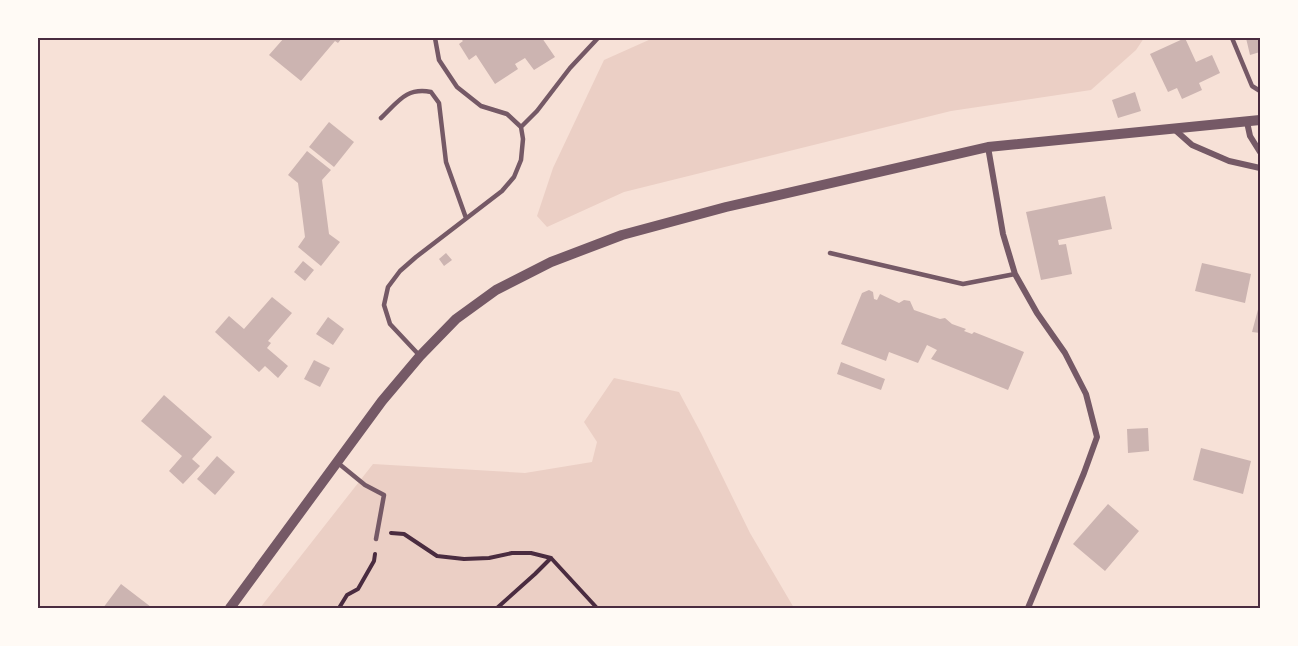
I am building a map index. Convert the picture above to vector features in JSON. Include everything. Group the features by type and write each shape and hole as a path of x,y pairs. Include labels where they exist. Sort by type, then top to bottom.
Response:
{"street":[{"path":"230,609 382,401 420,356 456,319 496,290 551,262 622,236 726,207 988,147 1260,120"},
{"path":"1247,122 1251,136 1260,152"},
{"path":"1174,129 1192,145 1229,161 1260,168"},
{"path":"988,147 1003,234 1015,274 1037,313 1065,353 1086,394 1096,437 1084,473 1028,609"}],"lane":[{"path":"420,356 390,324 384,305 388,287 416,257 502,190 514,177 521,159 523,139 521,127 507,114 481,106 457,87 439,60 435,38"},
{"path":"521,127 598,38"},
{"path":"1232,38 1252,86 1260,91"},
{"path":"381,118 406,94 418,90 431,92 439,103 446,162 466,218"},
{"path":"830,253 963,284 1015,274"},
{"path":"338,463 365,485 384,495 376,539"}],"path":[{"path":"339,609 347,595 358,589 374,561 376,539 390,532 405,534 438,556 489,558 531,553 551,558 597,609"},
{"path":"497,609 551,558"}],"shaded area":[{"path":"1144,38 1136,50 1091,90 951,111 624,192 547,227 537,216 553,168 604,60 651,39"},
{"path":"614,378 679,392 750,533 794,608 260,608 373,464 525,473 592,462 597,442 584,422"}],"building":[{"path":"284,38 342,38 338,43 335,41 301,81 269,55"},
{"path":"460,38 542,38 555,57 534,70 525,58 515,64 518,69 495,84 476,55 469,60 459,44 463,41"},
{"path":"1185,38 1196,62 1212,55 1220,73 1199,83 1202,90 1182,99 1177,88 1168,92 1150,54"},
{"path":"1246,38 1260,38 1260,52 1250,55"},
{"path":"1135,92 1141,111 1118,118 1112,100"},
{"path":"329,122 354,142 334,167 309,147"},
{"path":"307,151 331,170 322,180 329,234 340,242 321,266 298,247 305,237 298,183 288,175"},
{"path":"1105,196 1112,229 1058,240 1059,245 1066,244 1072,274 1041,280 1026,212"},
{"path":"446,253 452,260 444,266 439,259"},
{"path":"303,261 314,270 305,281 294,272"},
{"path":"1202,263 1251,274 1245,303 1195,291"},
{"path":"869,290 873,292 874,299 877,300 880,294 899,303 904,300 910,301 914,310 940,319 945,318 952,324 966,329 964,331 972,334 974,332 1024,352 1008,390 931,359 937,350 927,345 918,363 889,352 886,361 841,344 862,293"},
{"path":"272,297 292,313 268,341 271,343 267,348 288,366 278,378 265,366 259,372 215,332 229,316 244,329"},
{"path":"1260,302 1260,333 1252,332"},
{"path":"328,317 344,329 333,345 316,334"},
{"path":"314,360 330,368 320,387 304,379"},
{"path":"841,362 885,379 881,390 837,374"},
{"path":"164,395 212,437 192,459 200,466 183,484 169,471 182,456 141,421"},
{"path":"1148,428 1149,451 1128,453 1127,429"},
{"path":"1201,448 1251,461 1243,494 1193,480"},
{"path":"217,456 235,472 215,495 197,479"},
{"path":"1108,504 1139,531 1105,571 1073,544"},
{"path":"121,584 151,607 154,608 103,608"}]}
